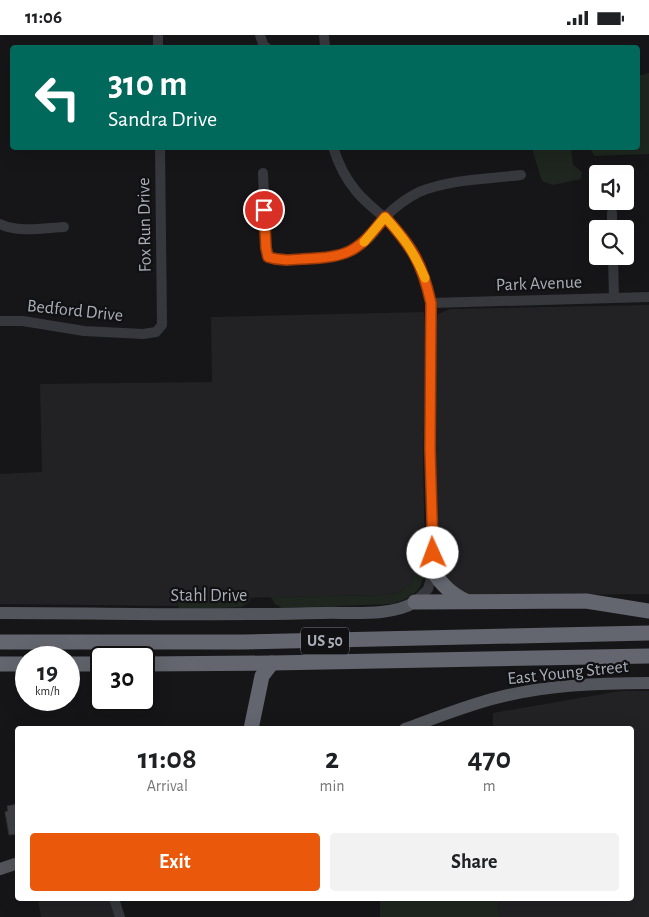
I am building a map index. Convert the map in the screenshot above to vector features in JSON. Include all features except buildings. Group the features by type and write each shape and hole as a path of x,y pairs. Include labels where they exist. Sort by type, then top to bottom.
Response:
{"highway":[{"path":"433,571 453,595 467,602"},
{"path":"415,602 586,601 649,611"},
{"name":"US 50","path":"0,642 243,643 649,633"},
{"name":"US 50","path":"155,664 649,656"},
{"path":"252,726 262,676 272,663"},
{"path":"0,664 15,664"}],"main road":[{"name":"Stahl Drive","path":"0,613 291,614 400,610 415,602"},
{"name":"East Young Street","path":"414,726 498,698 550,688 602,683 649,683"},
{"path":"0,869 15,864"}],"street":[{"name":"Fox Run Drive","path":"146,334 156,332 162,325 160,150"},
{"path":"333,150 337,160 357,191 385,217 403,237 417,257 426,280 431,303 430,449 433,571 428,589 415,602"},
{"path":"264,173 266,248 268,257 277,260 327,258 342,255 356,248 369,238 385,217 409,198 439,185 521,175"},
{"path":"612,213 612,220"},
{"path":"0,224 23,229 64,227"},
{"path":"613,265 614,298"},
{"name":"Park Avenue","path":"431,303 649,297"},
{"name":"Bedford Drive","path":"0,321 23,321 84,331 146,334"},
{"path":"115,901 120,917"}],"shaded area":[{"path":"649,73 649,154 594,156 591,150 640,150 640,75"},
{"path":"532,150 573,150 571,151 573,165 582,172 581,179 553,185 542,181"},
{"path":"649,305 649,594 468,596 456,592 441,572 440,564 433,426 436,321 438,314 450,309"},
{"path":"424,312 426,343 423,463 425,553 416,557 415,569 410,584 398,593 380,595 178,599 177,606 0,604 0,474 42,472 40,384 212,382 211,317"},
{"path":"425,553 423,580 420,586 411,596 392,604 282,608 275,604 271,597 398,593 410,584 415,569 416,557"},
{"path":"251,598 242,607 179,610 177,599"},
{"path":"620,691 649,691 649,917 499,917 498,901 634,901 634,726 493,726 493,713"},
{"path":"38,901 110,901 115,917 41,917"},
{"path":"380,901 498,901 499,917 380,917"}],"slow traffic":[{"path":"364,242 385,217 403,237 417,257 425,278"}],"route":[{"path":"264,210 268,257 277,260 327,258 342,255 356,248 369,238 385,217 403,237 417,257 426,280 431,303 430,449 433,553"}]}
